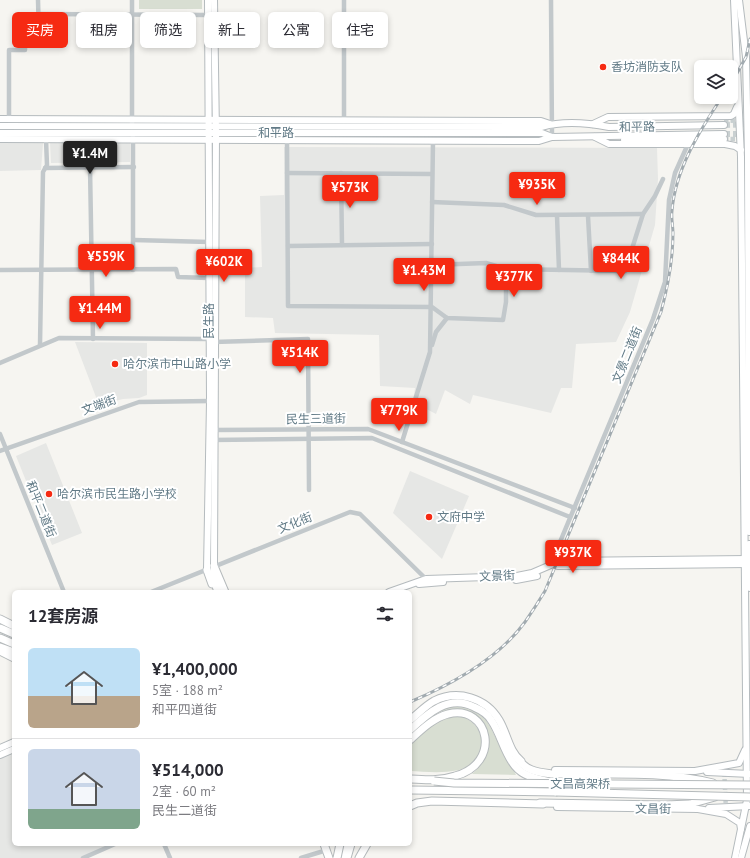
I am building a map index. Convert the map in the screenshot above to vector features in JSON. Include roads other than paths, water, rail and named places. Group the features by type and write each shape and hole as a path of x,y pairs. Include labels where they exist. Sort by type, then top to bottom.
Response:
{"highway":[{"path":"214,566 214,577 217,590"},
{"path":"214,566 224,590"},
{"path":"207,570 217,590"},
{"path":"1,620 12,624"},
{"path":"0,628 12,633"},
{"path":"0,638 12,643"},
{"path":"0,646 12,651"},
{"path":"1,653 12,657"},
{"path":"412,718 435,701 456,696 475,698 491,710 499,720 517,758 524,767 535,772 665,775 689,777 720,785"},
{"path":"412,728 423,717 442,705 462,702 470,705 482,710 490,718 515,766 524,774 555,784"},
{"path":"412,738 427,724 448,714 468,715 481,726 486,739 486,749 479,763 457,776 434,781"},
{"name":"文昌高架桥","path":"412,779 454,783 750,785"},
{"name":"文昌高架桥","path":"412,790 750,797"},
{"path":"557,805 690,804 719,796"},
{"name":"文昌街","path":"412,806 432,801 540,803 557,805"},
{"path":"337,858 340,846"},
{"path":"342,858 345,846"},
{"path":"348,858 351,846"},
{"path":"359,858 366,846"}],"main road":[{"name":"民生路","path":"208,0 208,12"},
{"name":"民生路","path":"214,0 212,126 209,140 209,278 214,566"},
{"path":"734,0 736,60"},
{"path":"739,0 746,57 748,157 746,747 750,790"},
{"name":"民生路","path":"209,48 212,126 216,140 210,401 212,430"},
{"path":"593,124 608,117 731,116 734,114 738,104"},
{"path":"738,104 741,150 747,562 750,588"},
{"name":"和平路","path":"0,119 132,120 212,126 328,130 542,127 551,124"},
{"path":"0,123 9,119"},
{"name":"和平路","path":"0,139 46,140 212,126 344,121 541,121 551,124 724,123"},
{"path":"344,121 359,130 342,139 328,130 344,121"},
{"name":"和平路","path":"0,126 133,133 209,140 342,139 539,141 552,137 595,137"},
{"name":"和平路","path":"359,130 542,133 552,137"},
{"name":"和平路","path":"0,135 8,133 133,133"},
{"path":"595,137 609,140 724,136"},
{"path":"595,137 609,144 725,144 735,146 741,150"},
{"name":"民生路","path":"207,570 212,440"},
{"name":"文景街","path":"394,590 426,578 517,576 532,573 560,561 747,562"},
{"name":"文景街","path":"404,590 423,583 526,578 560,565 747,562"},
{"path":"0,748 12,743"},
{"path":"696,771 739,763 746,747"},
{"path":"0,755 12,750"},
{"path":"553,772 696,771 748,774"},
{"path":"735,858 741,829 748,806 748,774"},
{"name":"文昌街","path":"557,805 698,809 726,814 740,824 741,829"},
{"path":"698,809 748,806"},
{"path":"741,858 750,826"}],"street":[{"path":"38,0 38,12"},
{"path":"132,0 132,12"},
{"path":"344,0 344,121"},
{"path":"551,0 552,137"},
{"path":"132,14 204,15"},
{"path":"9,119 9,50 25,50 25,48"},
{"path":"132,48 134,270"},
{"path":"40,345 43,172 46,168 46,140"},
{"path":"287,140 288,306 432,307 446,318 503,320 506,302 506,269"},
{"path":"430,352 432,307 432,174 434,140"},
{"name":"文景二道街","path":"550,566 570,517 576,508 653,319 665,282 669,200 675,173 688,144"},
{"path":"90,167 93,339"},
{"path":"46,168 134,167"},
{"path":"287,173 432,174"},
{"path":"341,173 342,245"},
{"path":"432,265 486,263 506,269 625,272 643,214 655,196 662,179"},
{"path":"432,202 504,205 536,215 588,216 643,214"},
{"path":"557,216 559,270"},
{"path":"588,216 591,271"},
{"path":"134,240 209,242"},
{"path":"288,246 432,244"},
{"path":"0,270 176,270 178,277 209,278"},
{"path":"402,442 436,332 446,318"},
{"path":"0,363 59,338 211,341 308,339 309,490"},
{"name":"文端街","path":"0,451 139,402 210,401"},
{"name":"民生三道街","path":"212,430 368,429 576,508"},
{"name":"和平二道街","path":"0,434 63,590"},
{"name":"民生三道街","path":"212,440 372,438 570,517"},
{"name":"文化街","path":"156,590 350,512 360,514 426,578"},
{"path":"83,858 110,846"},
{"path":"165,846 170,858"},
{"path":"301,858 326,853"}],"tunnel":[{"path":"724,121 750,120"},
{"path":"724,125 750,124"},
{"path":"724,134 750,134"},
{"path":"724,139 750,139"},
{"path":"724,766 726,810"}],"railway":[{"path":"738,71 746,57 750,39"},
{"path":"412,701 457,679 488,659 502,647 525,622 545,591 661,312 671,263 673,243 672,214 674,196 678,181 683,166 697,137 717,104"}],"place":[{"name":"香坊消防支队","path":"603,67"},
{"name":"哈尔滨市中山路小学","path":"115,364"},
{"name":"哈尔滨市民生路小学校","path":"49,494"},
{"name":"文府中学","path":"429,517"}]}
